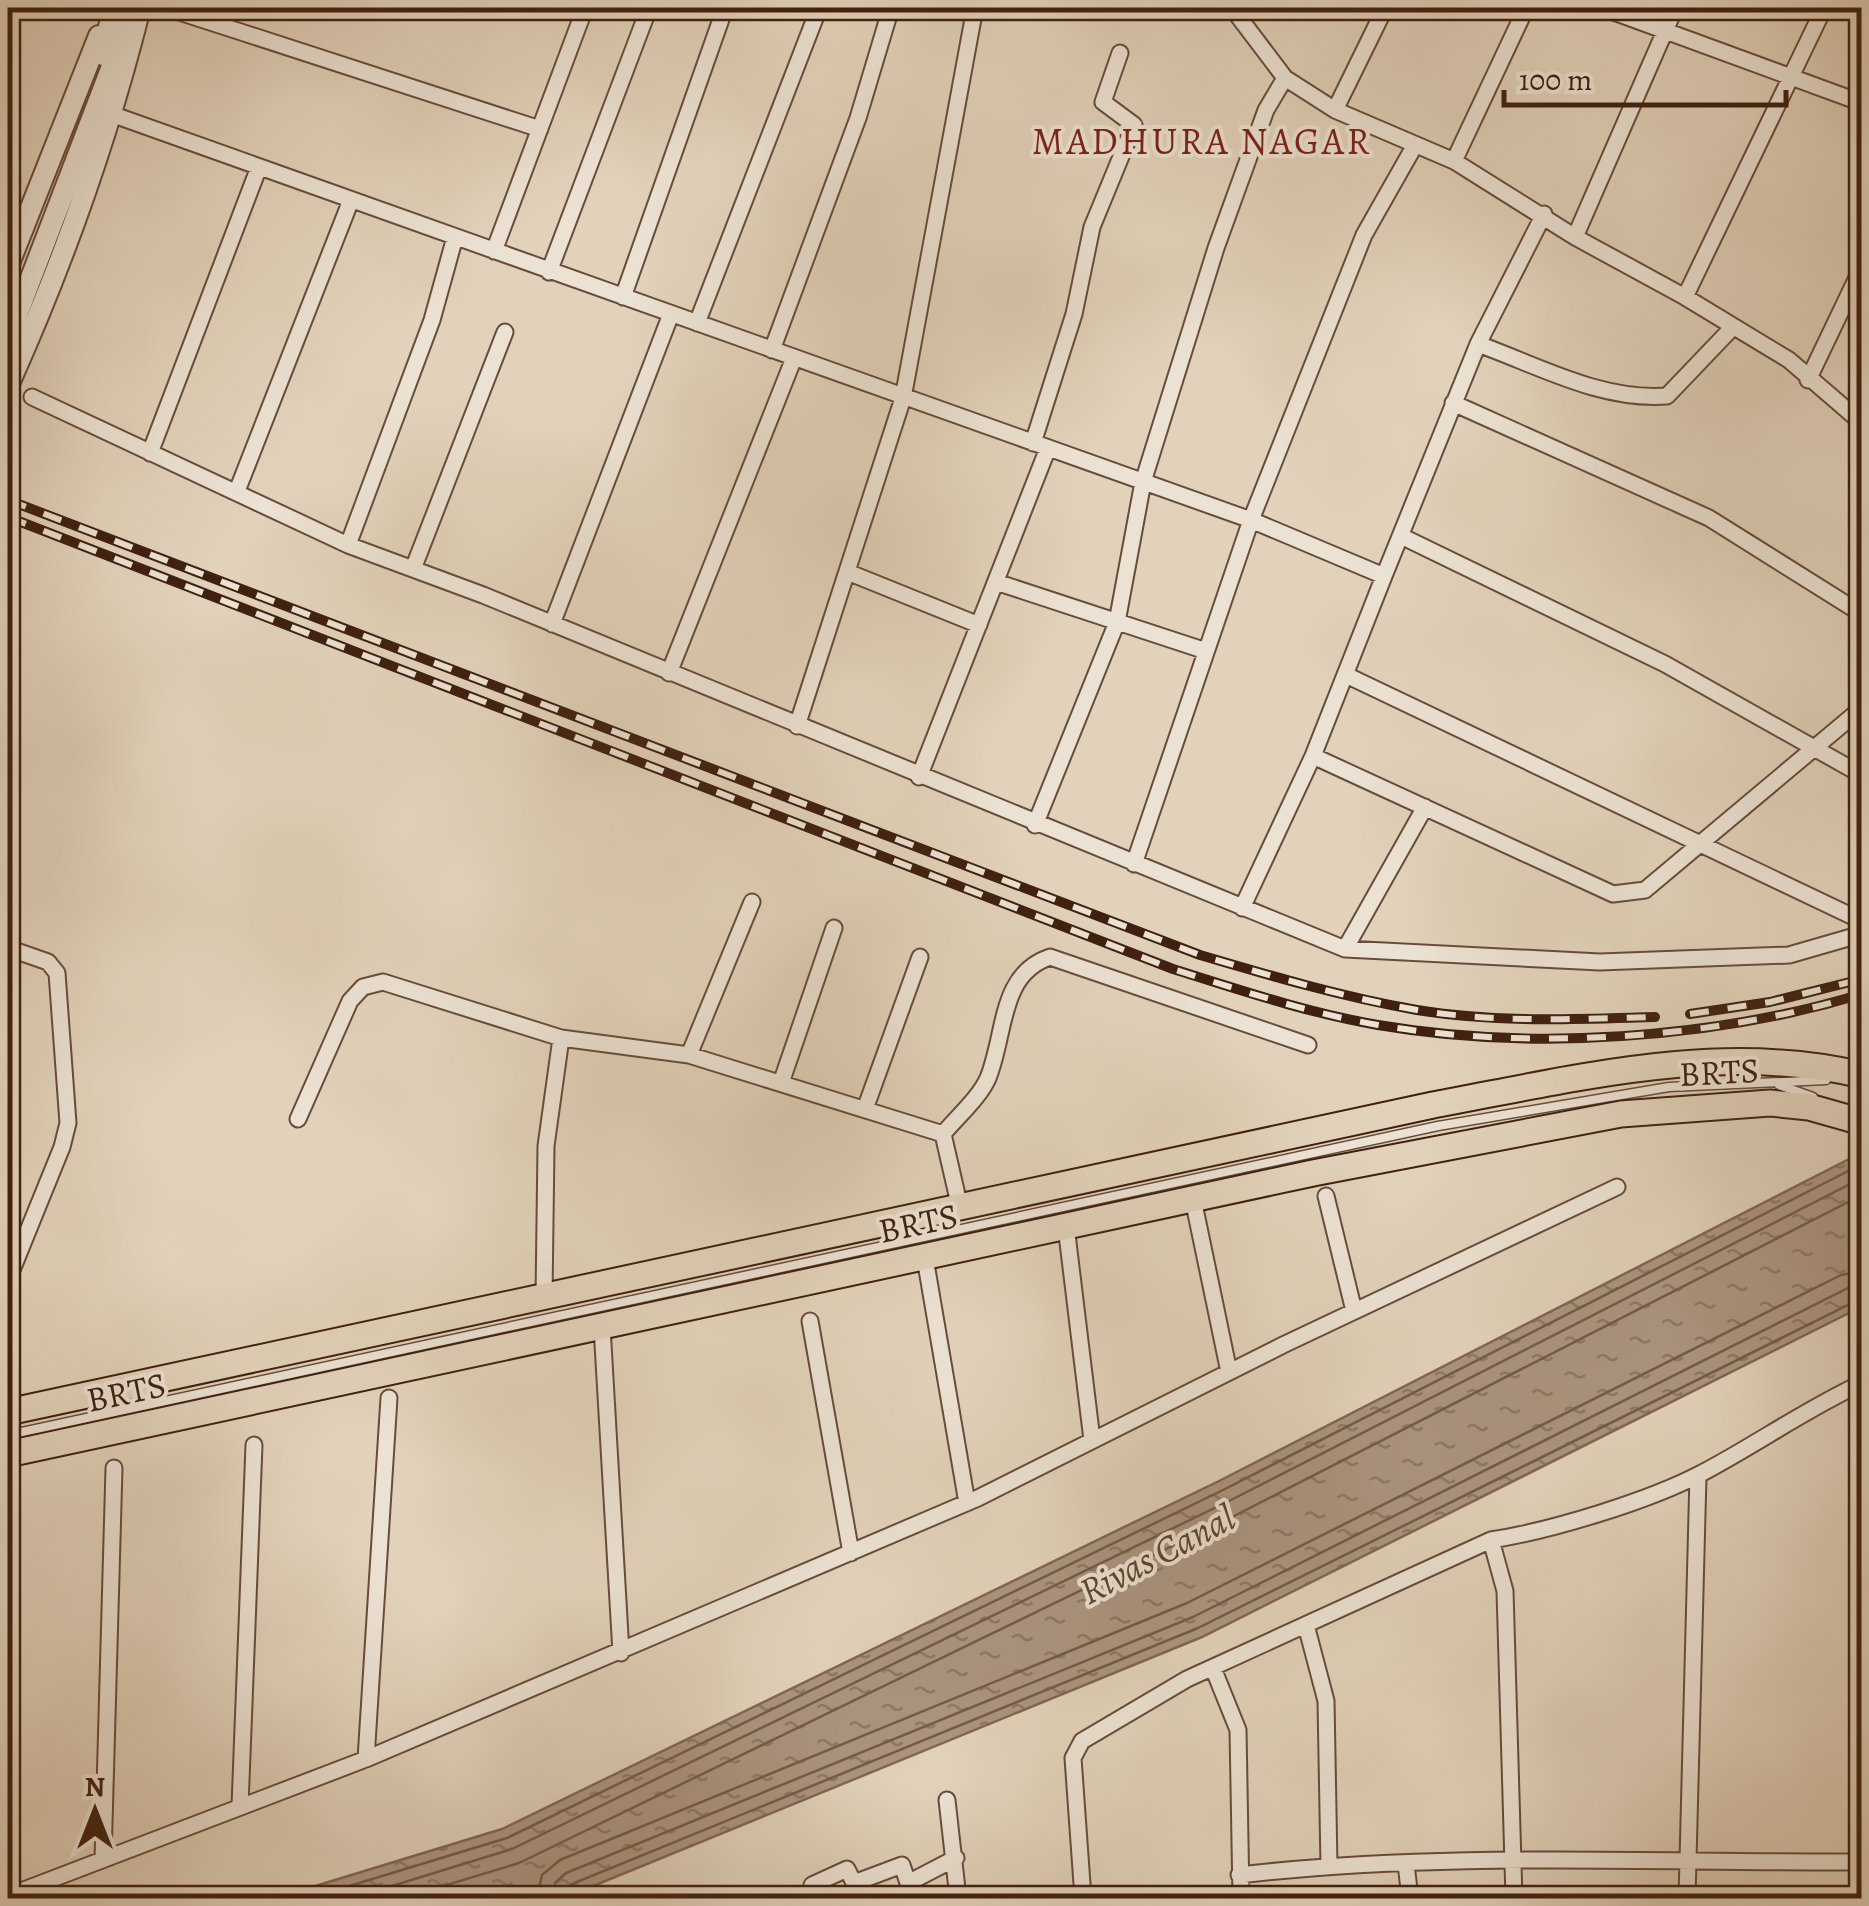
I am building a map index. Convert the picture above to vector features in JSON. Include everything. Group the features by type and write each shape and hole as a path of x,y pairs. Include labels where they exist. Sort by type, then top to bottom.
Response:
{"main road":[{"name":"BRTS","path":"1566,1092 1667,1066 1753,1061 1804,1064 1862,1078"},
{"path":"8,1412 960,1208 1566,1092"},
{"name":"BRTS","path":"8,1454 1442,1147 1670,1108 1780,1104 1855,1120"}],"street":[{"path":"8,266 112,8"},
{"path":"8,310 85,115 112,8"},
{"path":"9,379 58,273 114,114 139,8"},
{"path":"8,338 116,48 139,8"},
{"path":"166,8 540,129"},
{"path":"494,251 585,8"},
{"path":"549,272 648,8"},
{"path":"623,298 725,8"},
{"path":"696,323 819,8"},
{"path":"772,350 858,118 891,8"},
{"path":"797,726 850,573 903,398 975,8"},
{"path":"1232,8 1284,78 1336,110 1454,161 1575,237 1685,298 1788,360 1862,423"},
{"path":"1336,110 1385,8"},
{"path":"1454,161 1526,8"},
{"path":"1603,8 1862,103"},
{"path":"1575,237 1675,8"},
{"path":"1685,298 1824,8"},
{"path":"919,777 996,582 1041,445 1092,227 1134,125 1103,102 1120,52"},
{"path":"1035,824 1117,622 1143,482 1216,248 1266,110 1284,78"},
{"path":"114,114 1251,520 1384,576"},
{"path":"1134,864 1203,650 1251,520 1364,235 1415,145"},
{"path":"150,453 259,167"},
{"path":"237,491 351,200"},
{"path":"1242,908 1313,756 1478,344 1544,214"},
{"path":"348,545 432,320 455,237"},
{"path":"1808,380 1862,266"},
{"path":"552,624 671,314"},
{"path":"1478,344 1620,396 1645,398 1667,396 1733,327"},
{"path":"413,569 505,332"},
{"path":"669,672 794,358"},
{"path":"32,397 348,545 552,624 1346,949 1600,962 1790,955 1862,934"},
{"path":"1454,403 1709,518 1862,614"},
{"path":"1401,536 1665,664 1862,775"},
{"path":"850,573 979,625"},
{"path":"996,582 1203,650"},
{"path":"1346,675 1862,920"},
{"path":"1313,756 1613,894 1646,890 1862,708"},
{"path":"1346,949 1425,807"},
{"path":"689,1055 752,902"},
{"path":"781,1083 834,928"},
{"path":"8,948 48,962 57,973 68,1122 62,1147 8,1280"},
{"path":"865,1109 920,957"},
{"path":"943,1134 987,1081 1014,983 1030,964 1050,957 1308,1046"},
{"path":"298,1120 350,1000 364,987 384,982 561,1038 689,1055 943,1134"},
{"path":"544,1297 546,1146 561,1038"},
{"path":"943,1134 960,1208"},
{"path":"8,1896 366,1759 852,1553 967,1502 1617,1186"},
{"path":"1326,1196 1354,1311"},
{"path":"1192,1199 1229,1372"},
{"path":"1066,1226 1092,1440"},
{"path":"925,1258 967,1502"},
{"path":"810,1321 852,1553"},
{"path":"602,1327 620,1653"},
{"path":"1083,1898 1072,1758 1076,1748 1104,1725 1213,1668 1491,1540 1536,1533 1698,1476 1785,1427 1807,1408 1862,1383"},
{"path":"366,1759 388,1398"},
{"path":"240,1806 254,1445"},
{"path":"103,1858 114,1468"},
{"path":"1687,1898 1698,1476"},
{"path":"1491,1540 1505,1591 1514,1898"},
{"path":"1306,1624 1326,1701 1329,1866"},
{"path":"1213,1668 1238,1730 1240,1898"},
{"path":"947,1800 958,1898"},
{"path":"819,1898 812,1884 847,1868 854,1883 902,1866 908,1883 956,1858"},
{"path":"1239,1876 1329,1866 1510,1860 1862,1862"},
{"path":"1406,1864 1410,1898"}],"lane":[{"name":"BRTS","path":"1566,1092 1862,1078"},
{"name":"BRTS","path":"1770,1082 1811,1096 1855,1120"},
{"path":"8,1435 1269,1161 1566,1092"}],"water":[{"name":"Rivas Canal","path":"1861,1153 1861,1307 1202,1637 564,1898 276,1898 502,1829 1219,1481"}],"railway":[{"path":"8,500 1200,955 1389,1005 1446,1014 1536,1019 1655,1017"},
{"path":"8,517 1173,969 1300,1008 1436,1033 1559,1038 1684,1030 1805,1009 1862,994"},
{"path":"1690,1014 1770,1002 1862,979"}],"district":[{"name":"MADHURA NAGAR","path":"1202,141"}]}
